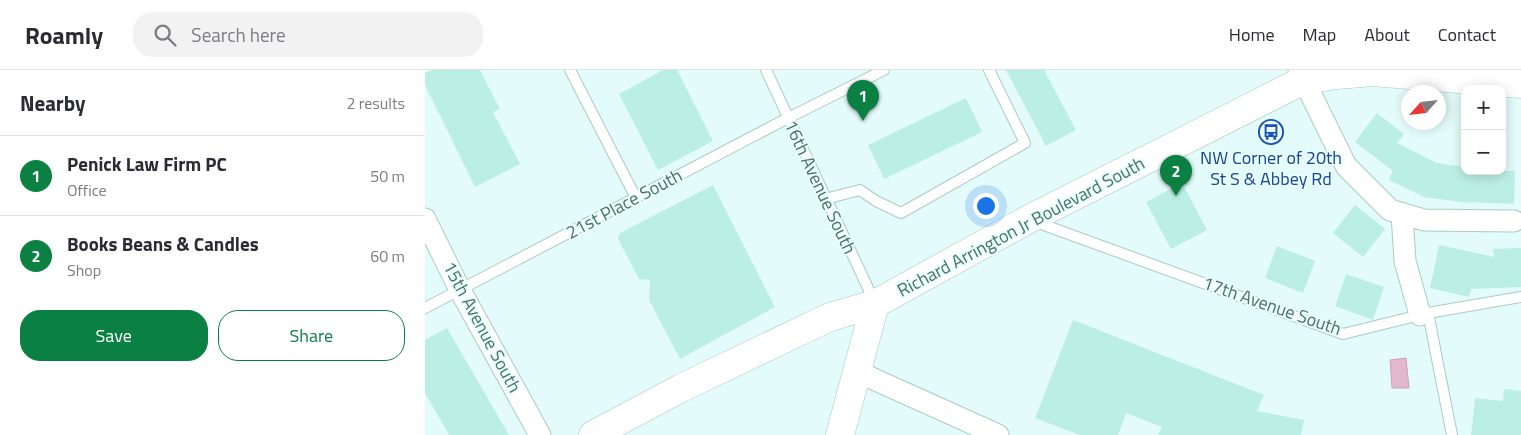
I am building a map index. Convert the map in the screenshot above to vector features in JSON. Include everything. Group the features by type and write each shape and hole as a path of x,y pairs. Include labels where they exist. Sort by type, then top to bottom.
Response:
{"street":[{"name":"Richard Arrington Jr Boulevard South","path":"593,435 681,388 830,317 875,304 1029,219 1302,75 1373,72 1517,79"},
{"path":"1302,75 1346,166 1390,210 1424,220 1514,221"},
{"path":"1402,214 1405,261 1424,314"},
{"name":"15th Avenue South","path":"425,219 460,290 540,435"},
{"path":"840,435 875,304"},
{"path":"858,372 998,435"}],"lane":[{"path":"570,70 636,198"},
{"name":"16th Avenue South","path":"766,70 875,304"},
{"name":"21st Place South","path":"425,308 788,118 884,70"},
{"path":"825,199 860,190 876,201 901,213 1025,143 989,70"},
{"name":"17th Avenue South","path":"1029,219 1343,334 1424,314 1521,296"},
{"path":"1424,314 1452,435"}],"shaded area":[{"path":"1406,358 1409,388 1392,388 1390,360"}],"building":[{"path":"432,70 480,70 500,109 493,112 520,164 475,187 425,85 425,73"},
{"path":"663,70 677,70 713,141 658,170 619,94"},
{"path":"1006,70 1044,70 1076,130 1046,146"},
{"path":"966,98 982,132 884,179 868,145"},
{"path":"1377,113 1404,134 1397,143 1437,163 1461,166 1461,175 1506,175 1506,171 1515,171 1514,204 1469,203 1424,197 1389,180 1393,171 1355,142"},
{"path":"1182,183 1207,230 1171,249 1146,202"},
{"path":"713,185 775,307 680,359 649,300 650,280 639,279 618,239 620,233"},
{"path":"1355,205 1385,229 1363,257 1333,233"},
{"path":"1439,245 1494,257 1493,249 1521,248 1521,287 1471,289 1469,297 1430,288"},
{"path":"1277,246 1315,261 1303,293 1265,278"},
{"path":"1346,274 1384,287 1373,320 1335,306"},
{"path":"1073,320 1264,395 1257,411 1304,420 1301,435 1158,435 1162,427 1126,413 1118,435 1080,435 1035,418"},
{"path":"447,328 509,435 449,435 425,393 425,340"},
{"path":"1504,389 1521,391 1521,435 1471,435 1475,398 1503,401"}],"place":[{"name":"Penick Law Firm PC","path":"863,121"},
{"name":"NW Corner of 20th St S & Abbey Rd","path":"1271,132"},
{"name":"Books Beans & Candles","path":"1176,196"}]}
